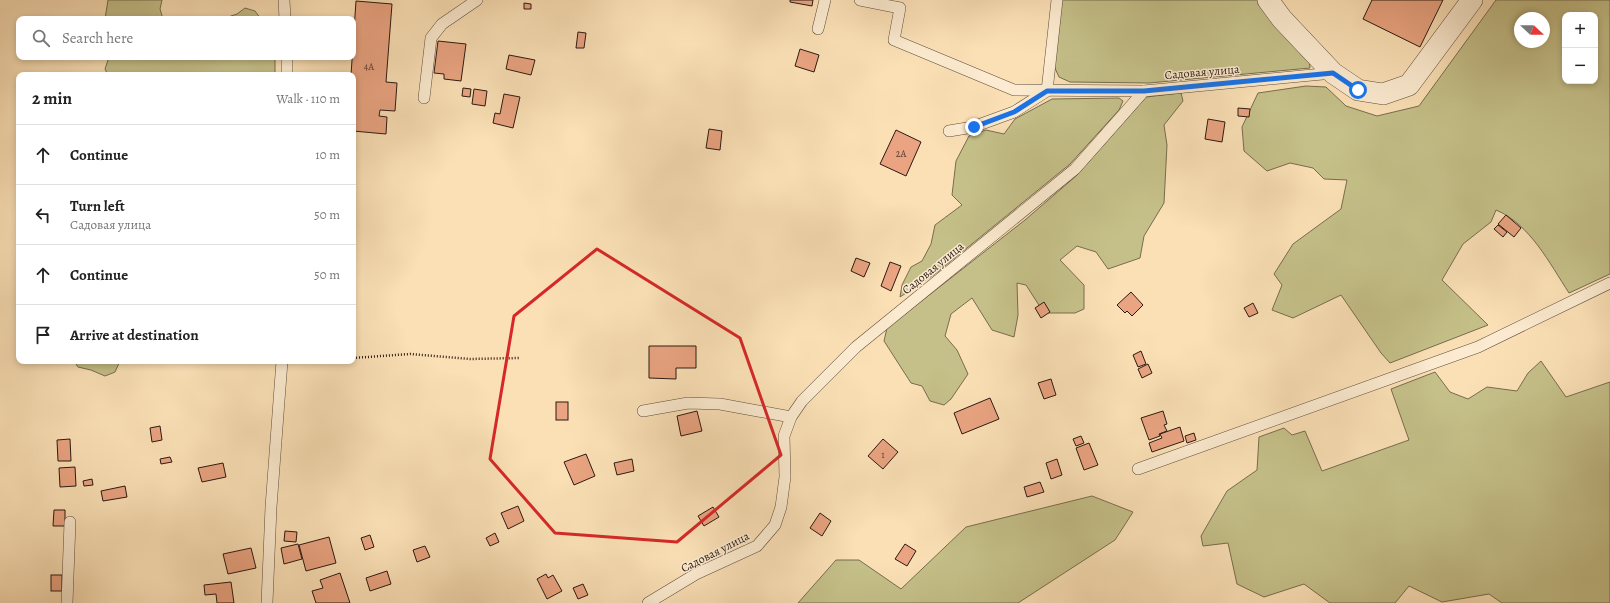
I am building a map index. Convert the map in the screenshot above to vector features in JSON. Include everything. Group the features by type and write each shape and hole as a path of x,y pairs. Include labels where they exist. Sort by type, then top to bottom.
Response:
{"street":[{"path":"1268,0 1282,20 1333,73 1358,90 1383,94 1409,85 1472,0"}],"lane":[{"path":"284,0 285,16"},
{"path":"424,98 431,38 442,24 477,0"},
{"path":"818,29 825,0"},
{"path":"860,0 900,8 894,40 1014,90 1144,91"},
{"path":"1047,91 1056,0"},
{"path":"287,60 287,72"},
{"name":"Садовая улица","path":"648,603 696,574 757,546 775,525 781,507 785,477 784,436 791,417 802,401 856,347 1075,169 1144,91 1333,73"},
{"path":"949,131 974,127 1014,112 1047,91"},
{"path":"1138,468 1478,347 1610,283"},
{"path":"267,603 271,507 282,364"},
{"path":"643,412 688,403 720,404 791,417"},
{"path":"67,603 70,522"}],"path":[{"path":"356,358 410,354 470,360 519,358"}],"highlighted area":[{"path":"597,249 740,338 781,455 677,542 555,533 490,459 514,316"}],"shaded area":[{"path":"108,0 162,0 160,9 162,16 105,16"},
{"path":"1062,0 1262,0 1309,59 1310,68 1149,83 1070,82 1059,77 1054,66"},
{"path":"1496,0 1610,0 1610,274 1569,293 1547,258 1529,235 1508,216 1496,210 1491,222 1463,244 1442,280 1488,325 1390,363 1381,353 1341,295 1293,318 1272,310 1282,285 1274,274 1293,244 1341,209 1347,180 1324,179 1313,168 1290,163 1267,171 1244,151 1242,127 1258,93 1306,86 1326,87 1346,106 1377,116 1419,106"},
{"path":"245,8 255,11 259,16 231,16 237,14"},
{"path":"108,60 275,60 275,72 106,72 105,69"},
{"path":"1181,93 1183,101 1164,125 1167,145 1164,203 1144,236 1140,258 1108,269 1096,252 1077,246 1060,260 1084,285 1084,309 1075,313 1044,313 1026,285 1017,283 1018,315 1014,337 992,330 972,298 951,314 945,336 957,350 968,374 951,399 944,405 930,401 922,386 911,383 884,341 887,328 1025,220 1076,176 1146,97"},
{"path":"1119,98 1123,101 1119,110 1070,164 935,274 900,297 902,285 911,267 922,261 931,244 935,225 962,205 952,195 956,161 969,136 986,130 1004,134 1015,119 1052,99"},
{"path":"1541,361 1566,397 1610,382 1610,603 1502,603 1489,594 1442,602 1409,586 1395,603 1330,603 1304,584 1264,597 1237,584 1228,543 1203,546 1201,536 1227,491 1257,470 1259,437 1284,428 1292,435 1305,431 1322,471 1409,440 1391,389 1435,372 1450,392 1468,399 1487,387 1517,391 1528,373"},
{"path":"76,364 119,364 115,372 105,376 91,370 78,367"},
{"path":"1092,496 1133,512 1115,540 1018,603 798,603 836,560 859,560 901,589 966,527"}],"building":[{"path":"790,0 813,0 812,6 790,2"},
{"path":"1372,0 1443,0 1420,47 1363,19"},
{"path":"356,1 392,4 386,82 397,83 395,111 380,110 379,116 387,117 386,134 356,131 356,72 351,72 352,60 356,60"},
{"path":"524,3 531,4 531,9 524,9"},
{"path":"578,32 586,33 584,48 576,48"},
{"path":"438,41 466,44 461,81 444,79 444,74 434,73"},
{"path":"800,49 819,55 814,72 795,66"},
{"path":"509,55 535,60 531,75 506,69"},
{"path":"463,88 471,89 470,97 462,96"},
{"path":"474,89 487,91 485,106 472,104"},
{"path":"504,94 520,97 513,128 493,123 495,113 500,114"},
{"path":"1238,108 1250,109 1249,117 1238,116"},
{"path":"1208,119 1225,122 1222,142 1205,139"},
{"path":"709,129 722,131 720,150 706,148"},
{"path":"896,130 921,142 906,176 880,164"},
{"path":"1506,215 1521,228 1514,237 1498,224"},
{"path":"1498,225 1507,232 1503,237 1494,229"},
{"path":"856,258 870,263 864,277 851,271"},
{"path":"890,262 901,266 891,291 881,286"},
{"path":"1131,292 1143,305 1132,316 1127,311 1125,313 1117,305"},
{"path":"1044,302 1050,312 1041,318 1035,308"},
{"path":"1253,303 1258,313 1249,317 1244,308"},
{"path":"649,346 696,346 696,368 676,368 676,379 649,378"},
{"path":"1141,351 1146,364 1138,367 1133,355"},
{"path":"1148,364 1152,373 1142,378 1138,369"},
{"path":"1051,379 1056,395 1044,399 1038,383"},
{"path":"990,398 999,419 962,434 954,413"},
{"path":"556,402 568,402 568,420 556,420"},
{"path":"697,411 702,431 681,436 677,416"},
{"path":"1163,411 1167,424 1164,425 1167,431 1159,434 1160,436 1149,440 1141,418"},
{"path":"160,426 162,440 152,442 150,428"},
{"path":"1180,427 1184,441 1152,452 1149,443 1162,438 1160,434"},
{"path":"1194,433 1196,440 1187,443 1185,436"},
{"path":"1081,436 1084,443 1076,446 1073,439"},
{"path":"70,439 71,461 58,461 57,440"},
{"path":"883,439 898,452 883,469 868,456"},
{"path":"1089,443 1098,465 1084,470 1076,448"},
{"path":"586,454 595,476 574,485 564,462"},
{"path":"170,457 172,462 161,464 160,459"},
{"path":"632,459 634,471 617,475 614,463"},
{"path":"1057,459 1062,475 1051,479 1046,463"},
{"path":"223,463 226,477 202,482 198,468"},
{"path":"75,467 76,486 60,487 59,468"},
{"path":"92,479 93,485 84,486 83,481"},
{"path":"1040,482 1044,492 1027,497 1024,487"},
{"path":"125,486 127,497 103,501 101,491"},
{"path":"518,506 524,521 508,529 501,513"},
{"path":"713,507 719,517 704,526 698,516"},
{"path":"54,510 65,510 65,526 53,526"},
{"path":"820,513 831,521 822,536 810,528"},
{"path":"285,531 297,532 296,542 284,541"},
{"path":"495,533 499,542 490,546 486,538"},
{"path":"370,535 374,547 365,550 361,538"},
{"path":"329,537 336,563 306,571 299,545"},
{"path":"298,544 302,559 284,564 281,548"},
{"path":"905,544 916,551 907,566 895,559"},
{"path":"425,546 430,557 417,562 413,550"},
{"path":"251,548 256,568 228,574 223,554"},
{"path":"387,571 391,584 370,591 366,578"},
{"path":"340,573 350,603 316,603 312,591 323,588 320,580"},
{"path":"546,574 548,578 553,575 562,591 547,599 537,579"},
{"path":"51,575 62,575 62,591 51,591"},
{"path":"231,582 234,603 217,603 216,594 205,595 204,585"},
{"path":"583,584 588,595 578,599 573,588"}],"route":[{"path":"974,127 1014,112 1047,91 1144,91 1333,73 1358,90"}]}
